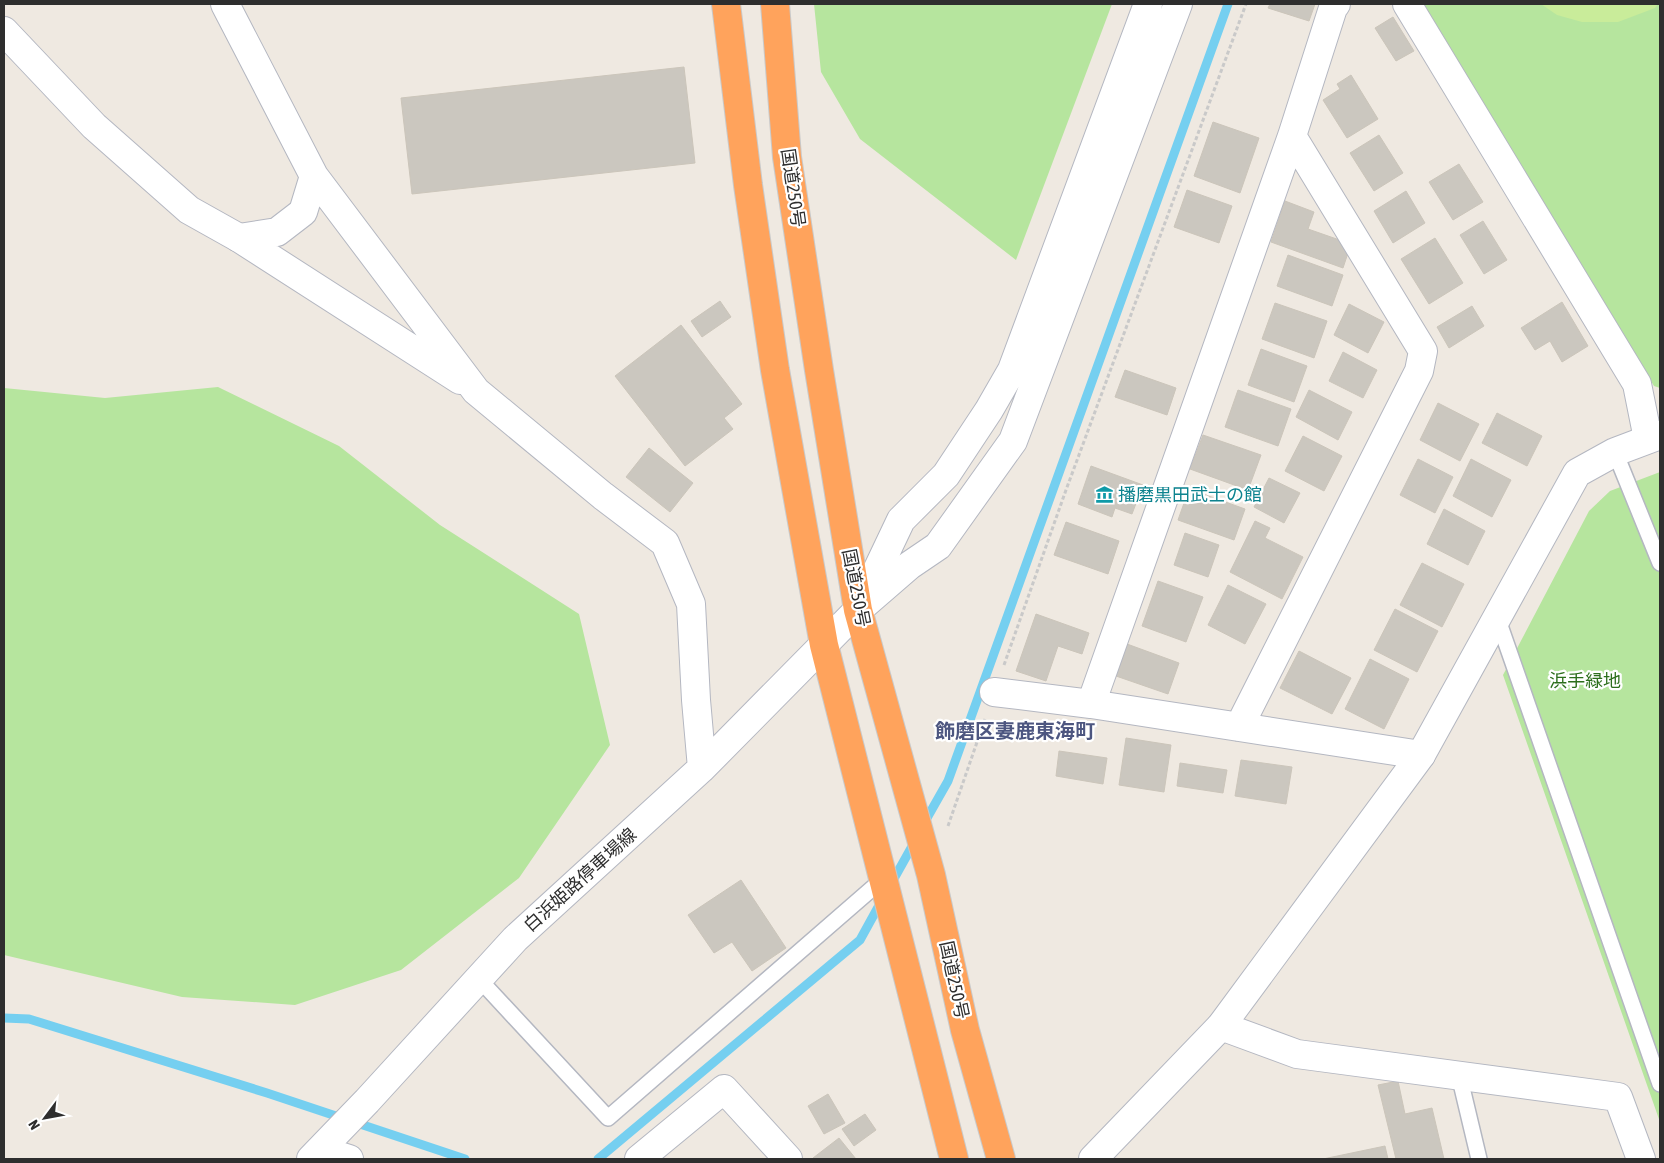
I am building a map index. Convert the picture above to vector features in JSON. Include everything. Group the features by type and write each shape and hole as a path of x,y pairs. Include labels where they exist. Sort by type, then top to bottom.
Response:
{"highway":[{"path":"726,4 748,185 773,360 824,645 951,1158"},
{"name":"国道250号","path":"775,4 787,157 858,610 930,875 965,1030 1001,1159"}],"street":[{"path":"225,4 314,176 476,391"},
{"path":"858,610 900,520 946,475 989,410 1012,370 1148,4"},
{"path":"858,610 910,565 938,546 1013,441 1178,4"},
{"path":"1091,704 1292,136 1333,8 1336,4"},
{"path":"1093,1159 1222,1026 1421,754 1577,473 1615,452 1654,437 1637,384 1407,4"},
{"path":"4,31 94,126 189,210 239,238 476,391 603,496 665,543 691,604 702,768"},
{"path":"1239,726 1419,371 1423,351 1292,136"},
{"path":"239,238 277,232 303,212 314,176"},
{"name":"白浜姫路停車場線","path":"322,1148 367,1102 515,939 702,768 858,610"},
{"path":"994,692 1091,704 1421,754"},
{"path":"1222,1026 1297,1054 1618,1097 1642,1159"},
{"path":"639,1159 724,1089 788,1159"},
{"path":"322,1148 349,1159"}],"lane":[{"path":"1615,452 1660,563"},
{"path":"1497,617 1660,1084"},
{"path":"478,978 608,1118 883,879"},
{"path":"1459,1075 1479,1159"}],"path":[{"path":"948,827 1066,490 1246,4"}],"green space":[{"path":"814,4 1112,4 1016,260 860,139 821,72"},
{"path":"1421,4 1660,4 1660,388 1654,386"},
{"path":"1541,4 1658,4 1655,8 1618,22 1582,22 1557,15"},
{"path":"218,387 339,446 440,525 579,614 610,745 519,878 401,970 295,1005 182,997 4,955 4,388 105,398"},
{"name":"浜手緑地","path":"1660,472 1660,1122 1503,675 1589,511 1610,491"}],"building":[{"path":"1270,4 1315,4 1309,21 1268,8"},
{"path":"1393,17 1414,51 1396,61 1375,28"},
{"path":"684,67 695,163 412,194 401,98"},
{"path":"1351,75 1378,119 1347,138 1323,100 1340,89 1337,84"},
{"path":"1213,122 1259,138 1240,193 1194,176"},
{"path":"1379,135 1403,173 1374,191 1350,153"},
{"path":"1459,164 1483,202 1453,220 1429,182"},
{"path":"1187,190 1232,206 1219,243 1174,227"},
{"path":"1406,191 1425,223 1393,243 1374,211"},
{"path":"1285,201 1314,212 1308,229 1351,244 1343,268 1271,242"},
{"path":"1483,221 1507,260 1484,274 1460,235"},
{"path":"1435,238 1463,283 1429,304 1401,259"},
{"path":"1288,255 1343,275 1332,306 1277,286"},
{"path":"720,301 731,317 702,337 691,321"},
{"path":"1562,302 1588,346 1562,362 1550,341 1535,350 1521,328"},
{"path":"1275,303 1327,321 1314,358 1262,339"},
{"path":"1349,304 1384,322 1368,353 1334,335"},
{"path":"1472,306 1484,326 1449,348 1437,327"},
{"path":"681,325 742,404 724,418 733,429 685,466 615,376"},
{"path":"1261,349 1307,366 1294,402 1248,385"},
{"path":"1343,352 1377,370 1363,398 1329,381"},
{"path":"1125,370 1176,388 1167,415 1115,397"},
{"path":"1238,390 1291,409 1278,446 1225,427"},
{"path":"1309,390 1352,412 1338,440 1296,417"},
{"path":"1438,403 1479,424 1460,461 1420,440"},
{"path":"1497,413 1542,436 1527,466 1482,443"},
{"path":"1203,435 1261,455 1248,490 1190,469"},
{"path":"1303,436 1342,456 1324,491 1285,471"},
{"path":"649,448 693,483 670,512 626,477"},
{"path":"1418,459 1453,477 1435,513 1400,495"},
{"path":"1471,459 1511,480 1492,517 1453,496"},
{"path":"1091,466 1143,485 1132,514 1115,508 1112,517 1078,504"},
{"path":"1269,478 1300,493 1284,523 1254,507"},
{"path":"1189,489 1245,509 1234,540 1178,520"},
{"path":"1444,509 1485,531 1468,565 1427,544"},
{"path":"1255,521 1270,528 1265,538 1303,557 1282,599 1230,572"},
{"path":"1066,522 1119,541 1108,574 1054,555"},
{"path":"1185,533 1219,545 1208,577 1174,565"},
{"path":"1422,563 1464,584 1442,627 1400,605"},
{"path":"1158,581 1203,597 1186,642 1142,626"},
{"path":"1228,585 1266,604 1245,644 1208,625"},
{"path":"1395,609 1438,631 1417,672 1374,650"},
{"path":"1036,614 1089,633 1082,654 1058,646 1046,681 1016,671"},
{"path":"1127,644 1179,663 1168,694 1116,676"},
{"path":"1299,651 1351,678 1332,714 1280,688"},
{"path":"1370,659 1409,679 1384,729 1345,709"},
{"path":"1126,738 1171,745 1164,792 1119,785"},
{"path":"1059,751 1107,758 1103,784 1056,776"},
{"path":"1241,760 1292,767 1286,804 1235,796"},
{"path":"1180,763 1227,770 1223,793 1177,786"},
{"path":"741,880 786,948 752,971 732,942 714,953 688,915"},
{"path":"1398,1081 1405,1114 1432,1108 1444,1159 1396,1159 1378,1085"},
{"path":"828,1094 845,1123 824,1134 808,1106"},
{"path":"865,1114 876,1130 854,1146 842,1129"},
{"path":"839,1138 856,1159 813,1158"},
{"path":"1385,1146 1388,1159 1323,1159"}],"waterway":[{"path":"923,825 948,781 1228,4"},
{"path":"891,884 915,841"},
{"path":"598,1159 860,940 882,900"},
{"path":"4,1018 29,1019 267,1093 465,1159"}],"place":[{"name":"播磨黒田武士の館","path":"1104,495"}],"district":[{"name":"飾磨区妻鹿東海町","path":"1015,731"}]}
